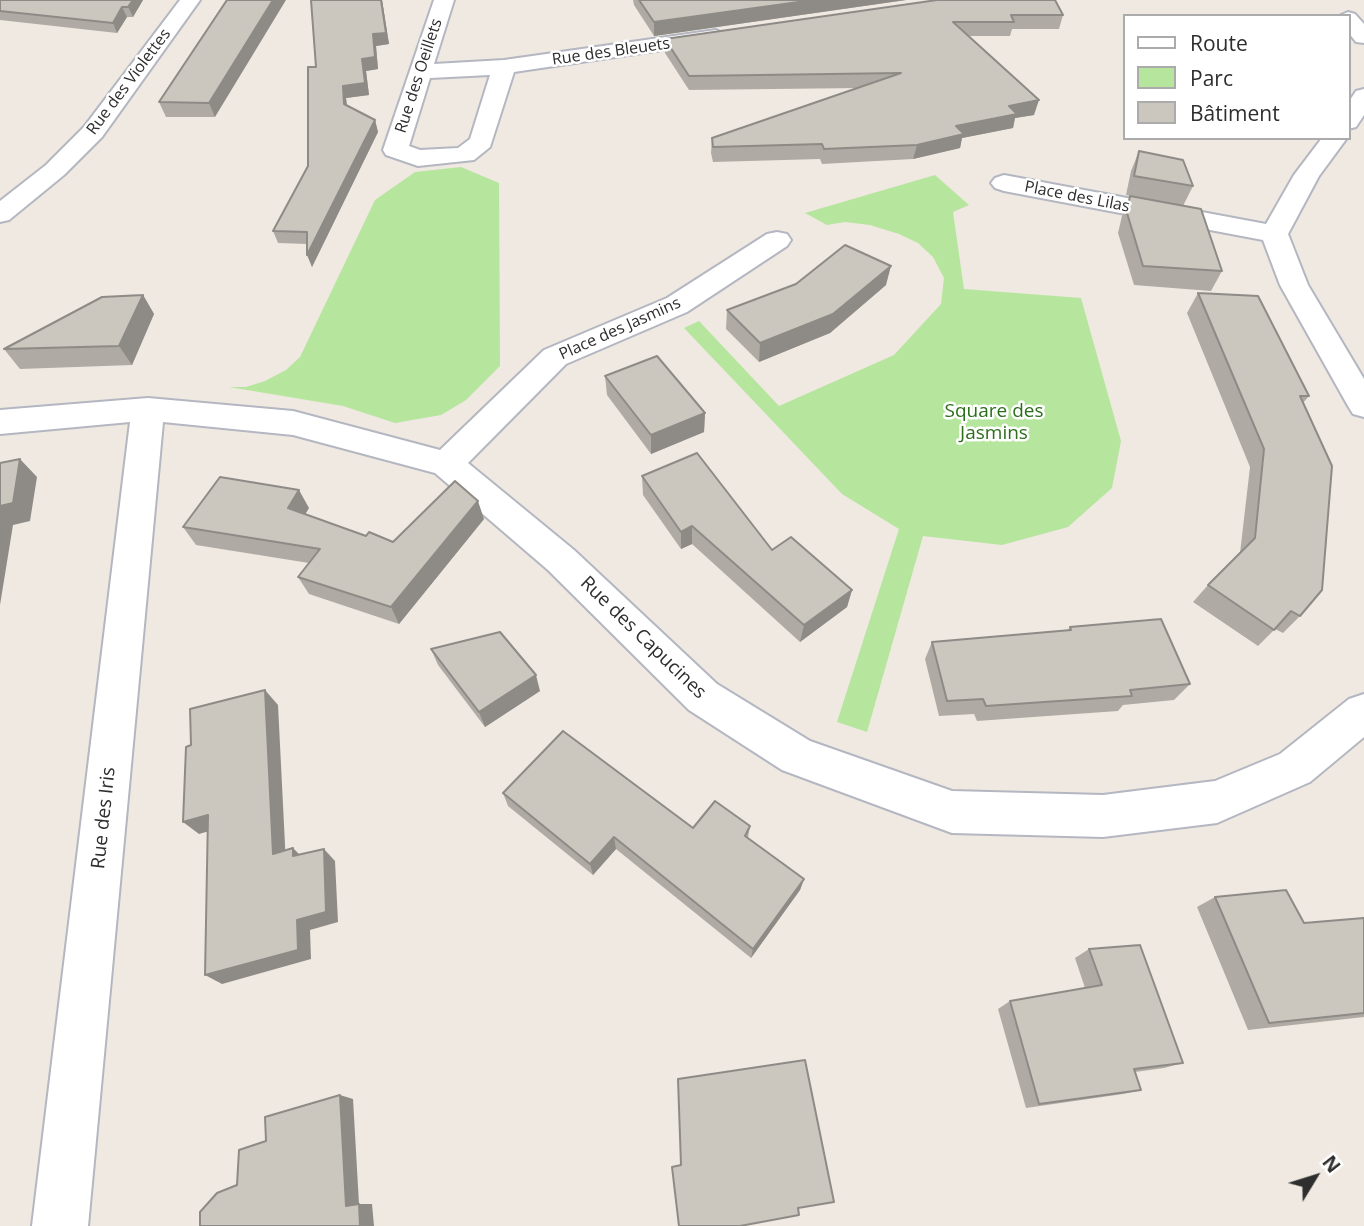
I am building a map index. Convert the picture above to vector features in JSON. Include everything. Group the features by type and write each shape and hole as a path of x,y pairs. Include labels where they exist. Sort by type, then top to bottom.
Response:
{"street":[{"name":"Rue des Violettes","path":"0,214 55,170 93,132 190,0"},
{"name":"Rue des Oeillets","path":"444,0 395,150 418,158 443,159 465,155 481,142 504,67"},
{"path":"1350,20 1364,37"},
{"name":"Rue des Bleuets","path":"419,72 504,67 736,33"},
{"path":"1333,140 1307,175 1274,234 1294,285 1364,406"},
{"name":"Place des Lilas","path":"1004,183 1274,234"},
{"name":"Place des Jasmins","path":"446,464 555,357 677,305 777,240"},
{"name":"Rue des Capucines","path":"0,422 148,409 293,422 446,464 561,560 703,698 797,756 952,813 1103,816 1217,802 1295,768 1364,712"},
{"name":"Rue des Iris","path":"60,1226 148,409"}],"green space":[{"path":"461,167 499,183 500,366 466,400 441,415 395,423 343,406 229,387 246,387 265,381 286,370 300,357 375,200 415,172"},
{"name":"Square des Jasmins","path":"935,175 969,205 953,212 964,289 1081,298 1121,441 1112,488 1068,527 1002,545 923,536 867,732 837,722 899,529 842,494 684,328 699,321 779,406 894,355 941,304 944,278 933,257 918,243 899,234 870,225 845,222 827,225 805,213"}],"building":[{"path":"0,0 133,0 128,7 122,7 113,23 0,11"},
{"path":"227,0 273,0 209,103 159,102"},
{"path":"311,0 381,0 386,33 373,34 375,57 362,59 365,83 343,86 344,104 375,120 307,255 307,232 273,231 308,166 308,67 316,67"},
{"path":"639,0 813,0 654,22"},
{"path":"937,0 1055,0 1063,15 1011,15 1014,22 953,22 1039,100 1009,106 1017,114 956,126 964,134 917,145 824,149 822,144 713,147 712,138 901,73 689,76 665,39"},
{"path":"1139,151 1183,160 1193,186 1134,176"},
{"path":"1130,196 1201,209 1222,271 1143,266 1127,213"},
{"path":"845,245 891,266 833,314 760,343 727,310 796,284"},
{"path":"1198,293 1258,296 1309,396 1300,396 1332,466 1322,590 1300,616 1291,611 1274,630 1208,585 1255,538 1264,449"},
{"path":"143,295 119,346 4,349 102,297"},
{"path":"657,356 705,413 651,435 605,376"},
{"path":"697,453 772,550 791,537 852,590 804,625 692,526 681,532 642,476"},
{"path":"20,459 13,503 0,506 0,463"},
{"path":"220,477 299,490 288,508 366,536 369,532 393,542 455,481 478,501 391,607 298,577 320,549 183,527"},
{"path":"1161,619 1190,684 1130,690 1132,696 986,706 983,699 947,701 932,642 1071,630 1070,627"},
{"path":"500,632 536,675 479,712 431,649"},
{"path":"265,690 273,854 293,848 293,856 324,849 326,912 297,920 298,950 205,975 208,815 183,822 186,747 191,745 190,709"},
{"path":"563,731 693,828 715,801 750,826 745,836 804,879 753,949 614,837 590,864 503,793"},
{"path":"1286,890 1304,923 1364,918 1364,1013 1269,1023 1215,897"},
{"path":"1140,945 1183,1063 1134,1069 1141,1090 1039,1104 1010,1001 1102,985 1089,949"},
{"path":"805,1060 834,1202 798,1208 799,1215 740,1226 679,1226 672,1167 681,1165 678,1079"},
{"path":"340,1095 346,1206 359,1204 360,1226 200,1226 200,1212 217,1193 237,1185 239,1150 266,1141 265,1117"}]}
